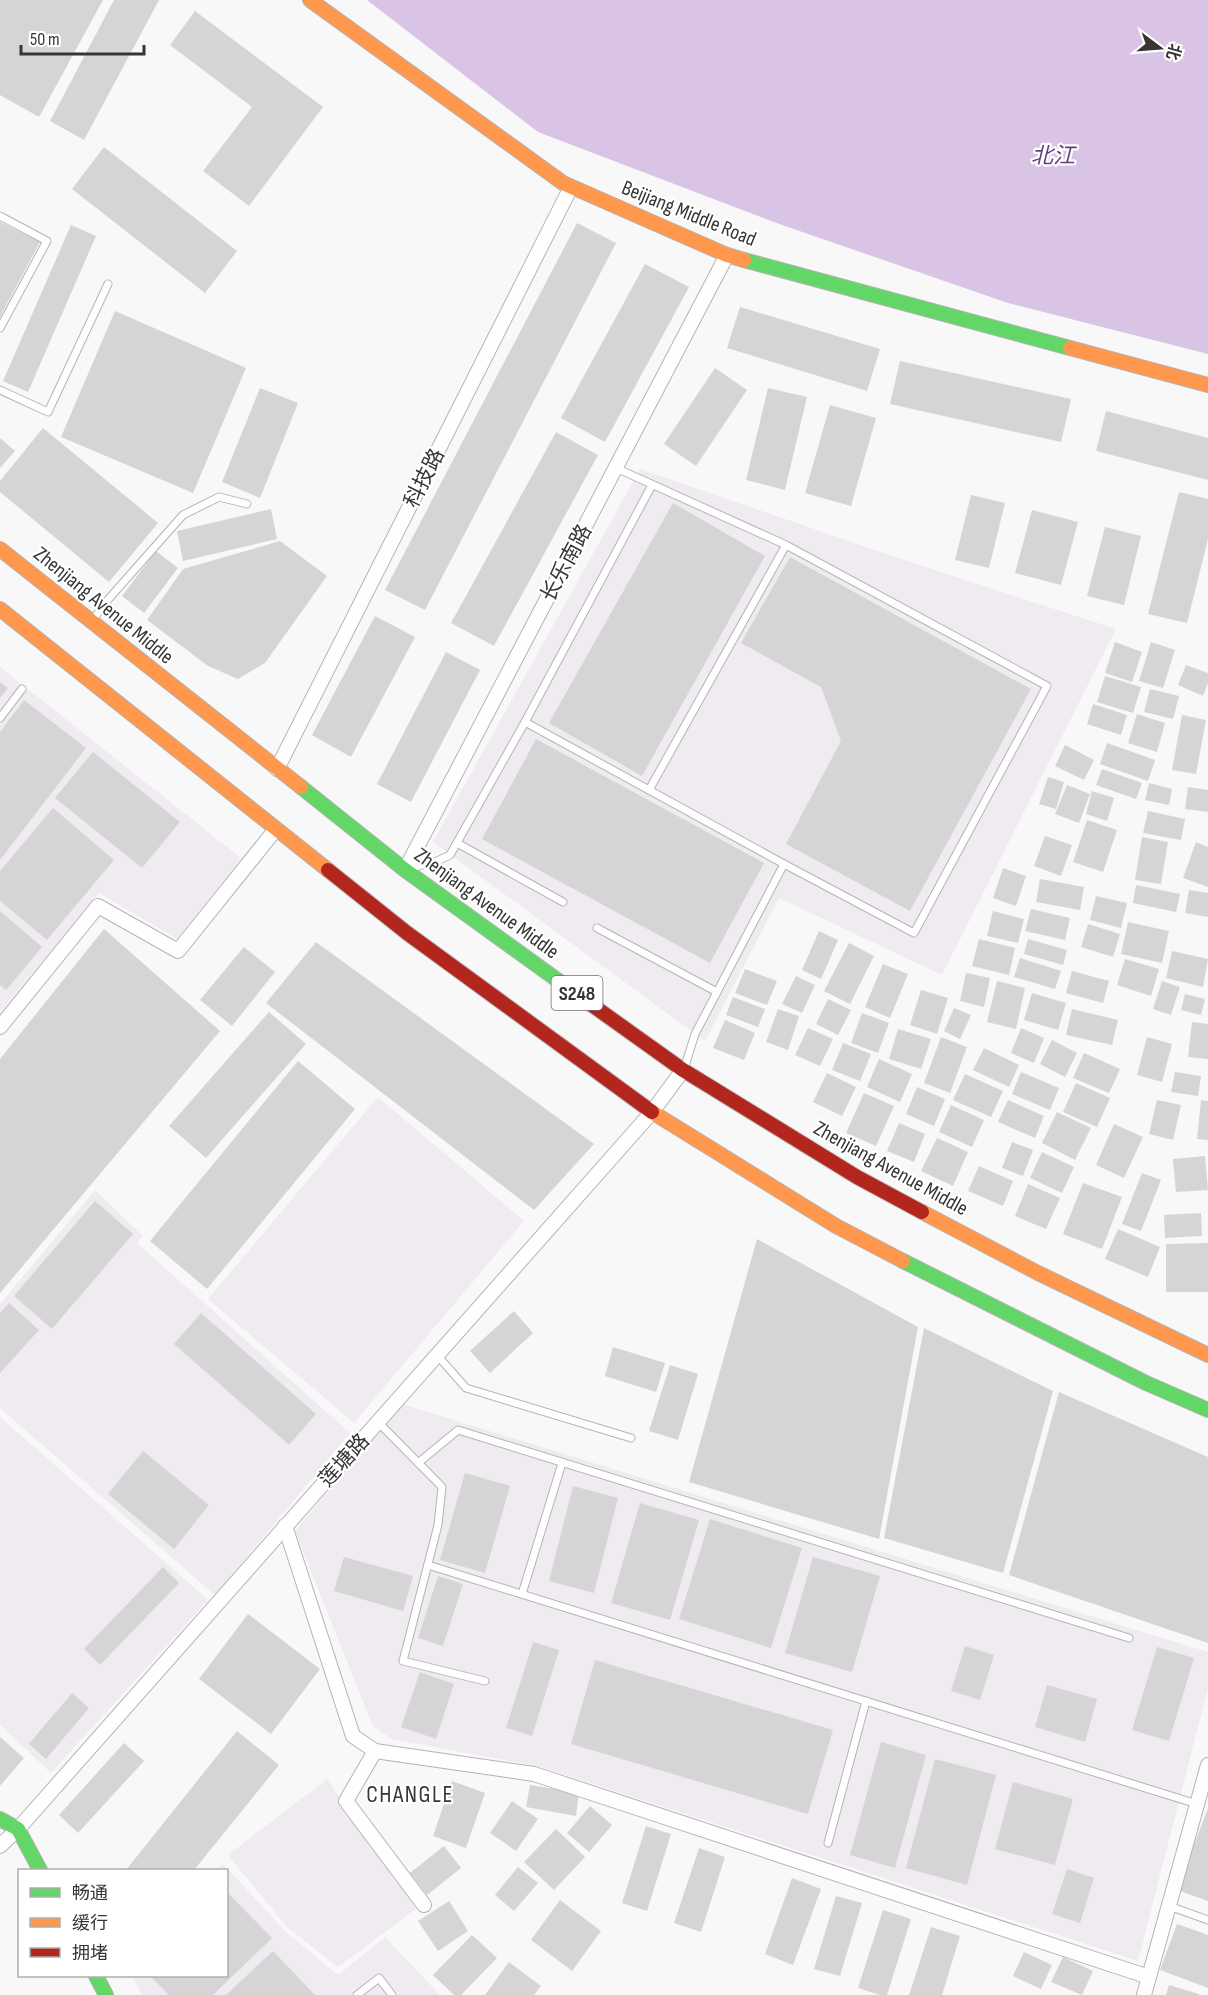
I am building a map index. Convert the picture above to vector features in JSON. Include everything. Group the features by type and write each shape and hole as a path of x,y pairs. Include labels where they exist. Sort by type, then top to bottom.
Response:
{"main road":[{"name":"Beijiang Middle Road","path":"310,0 571,187 728,255 1208,385"},
{"name":"Zhenjiang Avenue Middle","path":"0,549 405,870 683,1070 867,1182 1038,1273 1208,1355"},
{"name":"S248","path":"0,609 407,933 652,1112 836,1226 1020,1321 1146,1383 1208,1410"},
{"path":"0,1819 18,1829 39,1869"},
{"path":"97,1977 106,1995"}],"street":[{"name":"科技路","path":"277,770 571,187"},
{"name":"长乐南路","path":"405,870 728,255"},
{"path":"0,1027 98,906 178,951 276,829"},
{"name":"莲塘路","path":"0,1846 18,1829 652,1112 683,1070"},
{"path":"285,1526 353,1736 375,1751 534,1774 1149,1977"},
{"path":"375,1751 346,1801 424,1905"},
{"path":"1144,1995 1208,1765"}],"lane":[{"path":"0,216 47,241 0,328"},
{"path":"0,390 48,412 108,284"},
{"path":"525,722 914,933 1047,686 786,545 616,468"},
{"path":"405,870 450,855 525,722 652,485"},
{"path":"92,622 105,603 183,515 219,497 247,504"},
{"path":"649,790 786,545"},
{"path":"0,718 22,689"},
{"path":"457,843 562,902"},
{"path":"683,1070 693,1039 784,864"},
{"path":"597,928 717,992"},
{"path":"437,1355 466,1388 631,1438"},
{"path":"378,1422 442,1487 438,1525 403,1660 486,1681"},
{"path":"418,1462 458,1430 1129,1638"},
{"path":"522,1594 562,1462"},
{"path":"428,1565 1197,1804"},
{"path":"828,1843 866,1701"},
{"path":"1169,1906 1208,1920"},
{"path":"357,1995 379,1978 392,1995"}],"shaded area":[{"path":"640,469 895,557 1116,629 942,975 779,898 705,1041 433,842"},
{"path":"0,667 241,858 177,939 99,893 0,1012"},
{"path":"378,1097 524,1221 354,1423 208,1299"},
{"path":"95,1190 143,1236 137,1243 350,1433 215,1595 0,1408 0,1304"},
{"path":"402,1404 1208,1652 1208,1688 1138,1961 541,1767 392,1739 373,1726 295,1531"},
{"path":"0,1417 208,1600 51,1773 0,1725"},
{"path":"327,1779 416,1909 338,1967 287,1927 228,1855"},
{"path":"223,1864 228,1869 217,1869"},
{"path":"228,1869 287,1933 338,1975 385,1937 440,1995 142,1995 133,1977 228,1977"}],"water":[{"name":"北江","path":"367,0 1208,0 1208,354 1008,303 782,225 538,132"}],"building":[{"path":"0,0 103,0 39,117 0,95"},
{"path":"114,0 159,0 84,140 50,121"},
{"path":"195,11 323,107 249,206 203,171 252,107 170,45"},
{"path":"104,147 237,251 205,293 72,189"},
{"path":"0,222 40,242 0,317"},
{"path":"577,223 616,243 425,610 385,590"},
{"path":"71,225 96,236 28,392 3,381"},
{"path":"645,264 689,287 605,442 561,418"},
{"path":"740,307 880,349 867,391 727,348"},
{"path":"115,311 246,368 193,493 61,437"},
{"path":"900,361 1071,399 1061,442 890,404"},
{"path":"715,368 747,390 696,466 664,444"},
{"path":"260,388 298,403 260,498 222,482"},
{"path":"768,388 807,397 785,490 746,480"},
{"path":"830,405 876,418 851,506 805,493"},
{"path":"1106,411 1208,438 1208,480 1096,451"},
{"path":"43,428 158,523 109,582 0,492 0,481"},
{"path":"556,432 598,455 494,646 451,623"},
{"path":"0,438 15,451 0,468"},
{"path":"1179,492 1208,499 1208,539 1187,623 1148,614"},
{"path":"971,495 1005,503 989,568 955,560"},
{"path":"673,503 765,556 642,776 549,723"},
{"path":"271,509 277,539 183,561 177,531"},
{"path":"1032,510 1078,522 1061,585 1015,573"},
{"path":"1105,527 1141,536 1124,605 1087,596"},
{"path":"280,541 327,576 265,663 238,679 208,666 147,620 183,569"},
{"path":"156,551 178,568 144,613 122,596"},
{"path":"790,557 1031,689 910,911 786,844 841,741 821,687 741,643"},
{"path":"375,616 415,637 351,757 312,735"},
{"path":"1115,642 1142,652 1132,682 1105,673"},
{"path":"1151,642 1175,650 1163,688 1139,681"},
{"path":"446,652 480,670 411,802 377,784"},
{"path":"1186,665 1208,673 1208,683 1203,696 1178,685"},
{"path":"1105,676 1141,687 1133,713 1097,702"},
{"path":"0,682 8,688 0,698"},
{"path":"1150,689 1179,696 1173,719 1144,712"},
{"path":"24,700 86,748 0,860 0,732"},
{"path":"1093,704 1127,715 1121,735 1087,724"},
{"path":"1137,714 1165,723 1157,752 1128,743"},
{"path":"1182,715 1206,720 1196,774 1172,770"},
{"path":"536,739 764,863 710,963 482,839"},
{"path":"1107,743 1155,760 1148,781 1100,764"},
{"path":"1065,745 1094,760 1084,780 1055,766"},
{"path":"93,752 180,822 142,868 55,798"},
{"path":"1102,769 1142,783 1136,799 1096,785"},
{"path":"1048,777 1064,782 1056,809 1039,804"},
{"path":"1149,783 1172,789 1169,805 1145,800"},
{"path":"1067,785 1090,794 1079,823 1055,814"},
{"path":"1188,787 1208,790 1208,812 1185,809"},
{"path":"1092,791 1114,798 1107,821 1086,814"},
{"path":"53,808 114,860 47,940 0,901 0,871"},
{"path":"1148,811 1185,819 1181,840 1143,833"},
{"path":"1087,820 1117,830 1103,872 1073,862"},
{"path":"1045,836 1072,845 1061,876 1034,866"},
{"path":"1142,837 1168,842 1161,884 1135,880"},
{"path":"1196,842 1208,847 1208,887 1183,878"},
{"path":"1003,868 1026,876 1016,906 993,898"},
{"path":"1040,879 1084,887 1080,910 1036,902"},
{"path":"1136,885 1180,894 1176,912 1133,903"},
{"path":"1189,890 1208,893 1208,917 1185,913"},
{"path":"1096,896 1127,903 1121,928 1090,920"},
{"path":"1031,909 1070,918 1065,940 1025,931"},
{"path":"0,911 42,947 6,990 0,985"},
{"path":"993,911 1024,919 1018,943 987,936"},
{"path":"1128,922 1169,931 1162,963 1121,954"},
{"path":"1088,924 1120,934 1113,957 1081,947"},
{"path":"104,929 220,1031 0,1293 0,1059"},
{"path":"819,931 838,940 821,979 802,970"},
{"path":"979,939 1015,948 1009,975 972,966"},
{"path":"1028,939 1067,950 1063,965 1024,954"},
{"path":"316,942 594,1144 534,1210 266,1003"},
{"path":"849,943 874,956 850,1004 824,991"},
{"path":"244,947 275,972 232,1026 200,1000"},
{"path":"1172,951 1208,959 1203,987 1166,978"},
{"path":"1020,958 1061,971 1055,989 1014,977"},
{"path":"1125,959 1159,969 1151,996 1117,985"},
{"path":"883,964 908,974 890,1018 865,1007"},
{"path":"745,969 777,981 767,1005 735,993"},
{"path":"1072,971 1109,981 1103,1003 1066,993"},
{"path":"966,973 990,978 984,1007 960,1001"},
{"path":"796,976 815,985 802,1013 782,1004"},
{"path":"997,981 1025,988 1016,1029 987,1022"},
{"path":"1162,981 1180,987 1171,1015 1153,1009"},
{"path":"921,990 948,998 937,1034 910,1025"},
{"path":"1032,993 1066,1003 1058,1030 1024,1020"},
{"path":"1185,994 1205,999 1201,1015 1181,1010"},
{"path":"733,997 765,1009 758,1027 726,1015"},
{"path":"828,999 851,1010 838,1035 816,1024"},
{"path":"954,1008 971,1015 960,1039 944,1031"},
{"path":"778,1009 799,1016 788,1050 766,1042"},
{"path":"1072,1009 1118,1020 1112,1045 1066,1035"},
{"path":"269,1012 306,1044 206,1158 169,1126"},
{"path":"862,1013 889,1023 878,1053 851,1043"},
{"path":"725,1020 755,1033 744,1060 713,1048"},
{"path":"1192,1022 1208,1024 1208,1059 1188,1057"},
{"path":"808,1028 833,1039 820,1066 795,1055"},
{"path":"1021,1028 1044,1038 1034,1063 1011,1053"},
{"path":"898,1029 931,1039 921,1069 889,1059"},
{"path":"941,1037 967,1047 950,1093 924,1083"},
{"path":"1147,1037 1172,1044 1162,1082 1137,1075"},
{"path":"1052,1040 1077,1053 1065,1077 1040,1064"},
{"path":"843,1043 871,1054 860,1081 832,1070"},
{"path":"984,1048 1019,1065 1009,1087 973,1070"},
{"path":"1084,1053 1120,1069 1109,1093 1073,1078"},
{"path":"879,1059 912,1074 900,1102 867,1087"},
{"path":"298,1061 355,1109 207,1289 150,1241"},
{"path":"1021,1072 1059,1088 1050,1110 1012,1094"},
{"path":"1175,1072 1201,1076 1198,1096 1171,1092"},
{"path":"827,1073 856,1087 842,1116 813,1102"},
{"path":"965,1074 1003,1091 991,1117 953,1100"},
{"path":"1076,1083 1110,1098 1097,1127 1063,1112"},
{"path":"917,1087 945,1099 934,1126 906,1114"},
{"path":"864,1093 894,1106 876,1146 846,1133"},
{"path":"1008,1100 1044,1116 1035,1138 998,1122"},
{"path":"1157,1100 1181,1105 1173,1140 1149,1134"},
{"path":"1201,1100 1208,1101 1208,1140 1197,1139"},
{"path":"951,1105 984,1120 972,1147 939,1132"},
{"path":"1057,1112 1091,1128 1075,1160 1042,1143"},
{"path":"899,1123 925,1134 914,1162 887,1151"},
{"path":"1114,1124 1143,1137 1124,1178 1096,1165"},
{"path":"937,1138 968,1152 953,1186 921,1171"},
{"path":"1012,1142 1033,1150 1023,1176 1002,1168"},
{"path":"1042,1152 1074,1167 1062,1193 1030,1178"},
{"path":"1205,1156 1208,1190 1176,1192 1173,1159"},
{"path":"979,1166 1013,1181 1003,1206 968,1191"},
{"path":"1142,1173 1161,1180 1141,1231 1122,1224"},
{"path":"1083,1183 1122,1197 1102,1249 1063,1234"},
{"path":"1028,1184 1060,1198 1046,1229 1015,1216"},
{"path":"95,1201 133,1234 52,1329 14,1296"},
{"path":"1201,1213 1202,1236 1165,1238 1164,1215"},
{"path":"1118,1229 1160,1247 1148,1277 1105,1259"},
{"path":"757,1239 918,1327 879,1539 689,1482"},
{"path":"1208,1243 1208,1292 1166,1292 1166,1244"},
{"path":"9,1303 39,1330 0,1373 0,1313"},
{"path":"514,1311 533,1333 490,1373 470,1351"},
{"path":"201,1313 316,1414 289,1445 174,1344"},
{"path":"924,1328 1053,1391 1003,1573 884,1538"},
{"path":"613,1347 665,1363 656,1392 605,1376"},
{"path":"670,1365 698,1374 678,1440 649,1431"},
{"path":"1059,1392 1208,1457 1208,1643 1009,1575"},
{"path":"143,1451 209,1505 174,1549 108,1494"},
{"path":"465,1473 510,1486 485,1573 440,1560"},
{"path":"573,1486 618,1498 594,1593 549,1581"},
{"path":"640,1503 699,1520 670,1620 611,1603"},
{"path":"710,1519 802,1548 771,1648 679,1619"},
{"path":"344,1557 413,1576 403,1611 334,1591"},
{"path":"813,1557 880,1576 852,1672 785,1653"},
{"path":"163,1567 179,1583 100,1665 84,1649"},
{"path":"438,1576 463,1584 443,1646 418,1638"},
{"path":"248,1614 320,1669 271,1734 199,1679"},
{"path":"533,1642 559,1650 532,1736 506,1728"},
{"path":"965,1646 994,1655 980,1700 951,1691"},
{"path":"1157,1647 1194,1658 1169,1741 1132,1730"},
{"path":"595,1660 833,1730 808,1814 571,1744"},
{"path":"420,1672 454,1684 436,1739 401,1727"},
{"path":"1047,1685 1097,1699 1085,1742 1035,1727"},
{"path":"72,1693 89,1708 46,1759 29,1744"},
{"path":"237,1731 279,1765 195,1869 127,1869"},
{"path":"0,1737 24,1758 0,1786"},
{"path":"881,1742 926,1755 895,1868 850,1855"},
{"path":"124,1743 144,1761 78,1833 59,1815"},
{"path":"935,1759 996,1775 967,1885 906,1868"},
{"path":"452,1781 485,1793 466,1848 433,1836"},
{"path":"1013,1782 1073,1799 1055,1865 995,1849"},
{"path":"530,1785 579,1793 576,1816 526,1807"},
{"path":"512,1801 538,1819 516,1851 490,1833"},
{"path":"590,1806 612,1825 589,1852 567,1833"},
{"path":"1208,1808 1208,1901 1177,1890"},
{"path":"646,1826 671,1834 647,1911 622,1903"},
{"path":"556,1829 585,1857 554,1890 524,1862"},
{"path":"444,1846 461,1868 427,1895 410,1873"},
{"path":"699,1848 725,1857 701,1932 674,1923"},
{"path":"518,1867 538,1883 514,1911 495,1895"},
{"path":"1067,1869 1094,1878 1080,1923 1052,1914"},
{"path":"792,1878 821,1889 793,1965 765,1954"},
{"path":"228,1893 272,1938 213,1995 169,1995 151,1977 228,1977"},
{"path":"836,1896 862,1903 840,1976 814,1969"},
{"path":"560,1900 601,1931 572,1971 531,1940"},
{"path":"449,1901 468,1931 438,1951 418,1921"},
{"path":"883,1910 911,1919 887,1995 858,1988"},
{"path":"1177,1924 1208,1935 1208,1988 1160,1970"},
{"path":"931,1927 960,1936 942,1995 909,1995"},
{"path":"472,1935 497,1958 461,1995 454,1995 433,1975"},
{"path":"273,1951 315,1995 226,1995"},
{"path":"1024,1952 1052,1965 1041,1989 1013,1976"},
{"path":"1063,1957 1093,1971 1082,1995 1051,1982"},
{"path":"509,1962 541,1986 534,1995 485,1995"},
{"path":"1169,1985 1199,1994 1199,1995 1166,1995"}],"traffic: fast":[{"path":"744,260 1070,348"},
{"path":"301,787 405,870 592,1005"},
{"path":"903,1261 1146,1383 1208,1410"},
{"path":"0,1819 18,1829 39,1869"},
{"path":"97,1977 106,1995"}],"traffic: slow":[{"path":"310,0 563,183 727,255 744,260"},
{"path":"1070,348 1208,385"},
{"path":"0,549 301,787"},
{"path":"0,609 328,870"},
{"path":"652,1112 836,1226 903,1261"},
{"path":"922,1212 1038,1273 1208,1355"}],"traffic: jam":[{"path":"328,870 407,933 652,1112"},
{"path":"592,1005 683,1070 857,1177 922,1212"}],"district":[{"name":"CHANGLE","path":"410,1794"}]}
